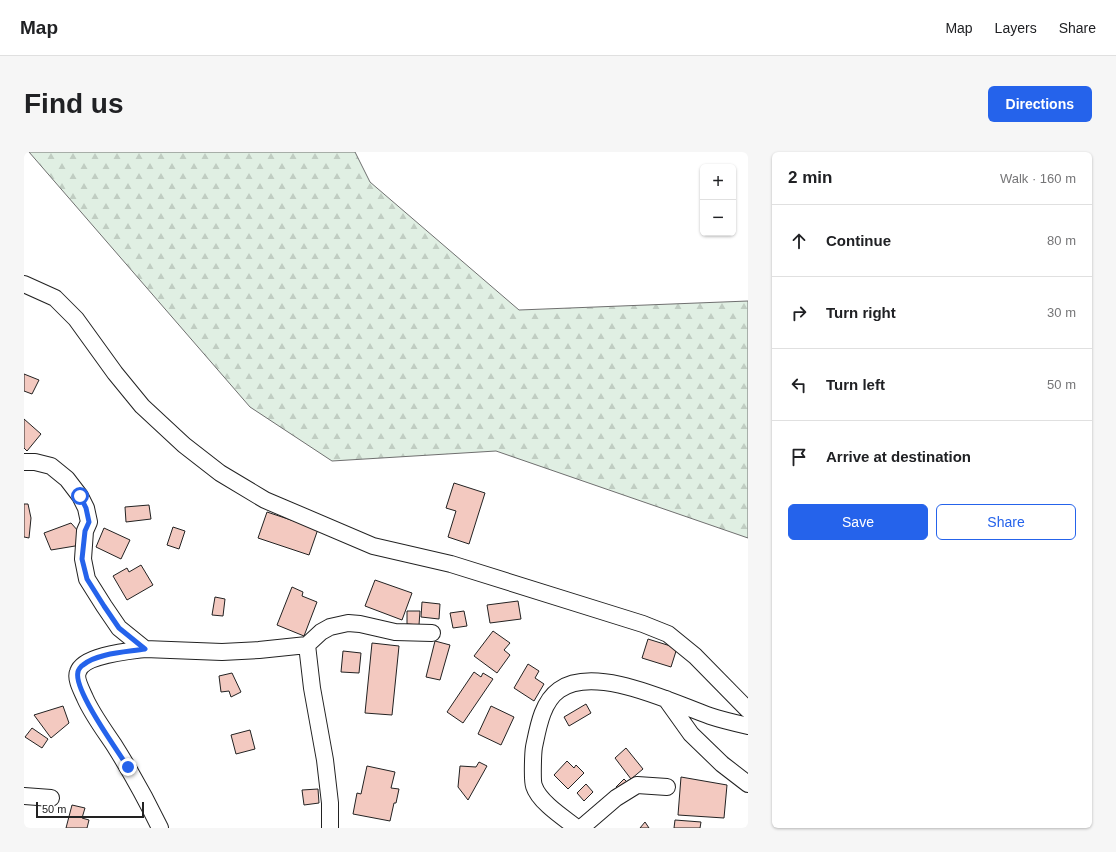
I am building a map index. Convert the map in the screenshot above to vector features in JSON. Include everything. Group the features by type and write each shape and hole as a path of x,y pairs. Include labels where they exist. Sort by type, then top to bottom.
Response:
{"street":[{"path":"24,284 54,298 76,319 142,406 184,445 220,473 259,496 372,546 451,564 643,624 668,634 695,656 748,710"},
{"path":"24,462 35,462 51,466 66,479 80,496 86,508 89,522 85,531 82,559 87,579 119,628 145,649"},
{"path":"160,828 128,767 85,699 78,682 78,672 82,665 90,660 104,656 145,649 222,652 307,645 321,632 330,627 348,623 360,624 395,632 432,633"},
{"path":"307,645 312,688 326,760 330,803 330,828"},
{"path":"577,828 554,811 540,797 533,786 533,750 538,728 547,703 559,690 574,682 591,680 624,686 666,699 711,716 748,726"},
{"path":"666,699 691,734 722,764 748,784"},
{"path":"581,828 616,798 637,785 667,787"},
{"path":"24,796 51,798"}],"green space":[{"path":"29,152 355,152 370,182 519,310 748,301 748,538 496,451 332,461 250,407"}],"building":[{"path":"24,374 39,380 32,394 24,391"},
{"path":"24,419 41,434 27,451 24,448"},
{"path":"454,483 485,493 469,544 448,537 456,511 446,508"},
{"path":"24,504 28,504 31,518 29,538 24,537"},
{"path":"149,505 151,519 126,522 125,507"},
{"path":"267,512 318,529 309,555 258,538"},
{"path":"71,523 79,532 81,545 51,550 44,533"},
{"path":"173,527 185,531 179,549 167,545"},
{"path":"104,528 130,540 121,559 96,547"},
{"path":"141,565 153,585 127,600 113,576 127,568 129,572"},
{"path":"375,580 412,593 402,620 365,606"},
{"path":"292,587 303,592 302,596 317,602 304,636 277,625"},
{"path":"215,597 225,599 223,616 212,615"},
{"path":"518,601 521,619 490,623 487,605"},
{"path":"422,602 440,604 439,619 421,617"},
{"path":"407,611 420,611 419,625 407,624"},
{"path":"464,611 467,626 453,628 450,613"},
{"path":"493,631 510,643 504,650 510,655 497,673 474,656"},
{"path":"648,639 677,648 671,667 642,658"},
{"path":"435,641 450,645 440,680 426,677"},
{"path":"372,643 399,646 392,715 365,713"},
{"path":"343,651 361,653 359,673 341,672"},
{"path":"528,664 539,671 535,678 544,684 534,701 514,688"},
{"path":"474,672 481,677 483,673 493,679 463,723 447,712"},
{"path":"232,673 241,692 231,697 229,691 221,692 219,676"},
{"path":"586,704 591,713 569,726 564,717"},
{"path":"63,706 69,723 51,738 34,715"},
{"path":"491,706 514,717 501,745 478,734"},
{"path":"32,728 48,739 42,748 25,737"},
{"path":"250,730 255,749 236,754 231,735"},
{"path":"626,748 643,769 631,779 615,758"},
{"path":"567,761 574,768 576,765 584,773 568,789 554,775"},
{"path":"479,762 487,766 468,800 458,787 460,766 476,767"},
{"path":"367,766 395,772 391,788 399,789 390,821 353,814 357,793 361,794"},
{"path":"681,777 727,785 724,818 678,815"},
{"path":"624,779 629,784 622,792 616,787"},
{"path":"586,784 593,792 584,801 577,793"},
{"path":"318,789 319,803 304,805 302,790"},
{"path":"72,805 85,808 82,818 89,820 87,828 66,828"},
{"path":"675,820 701,822 700,828 674,828"},
{"path":"645,822 649,828 640,828"}],"route":[{"path":"80,496 86,508 89,522 85,531 82,559 87,579 119,628 145,649 118,653 90,660 82,665 78,672 78,682 85,699 128,767"}]}
